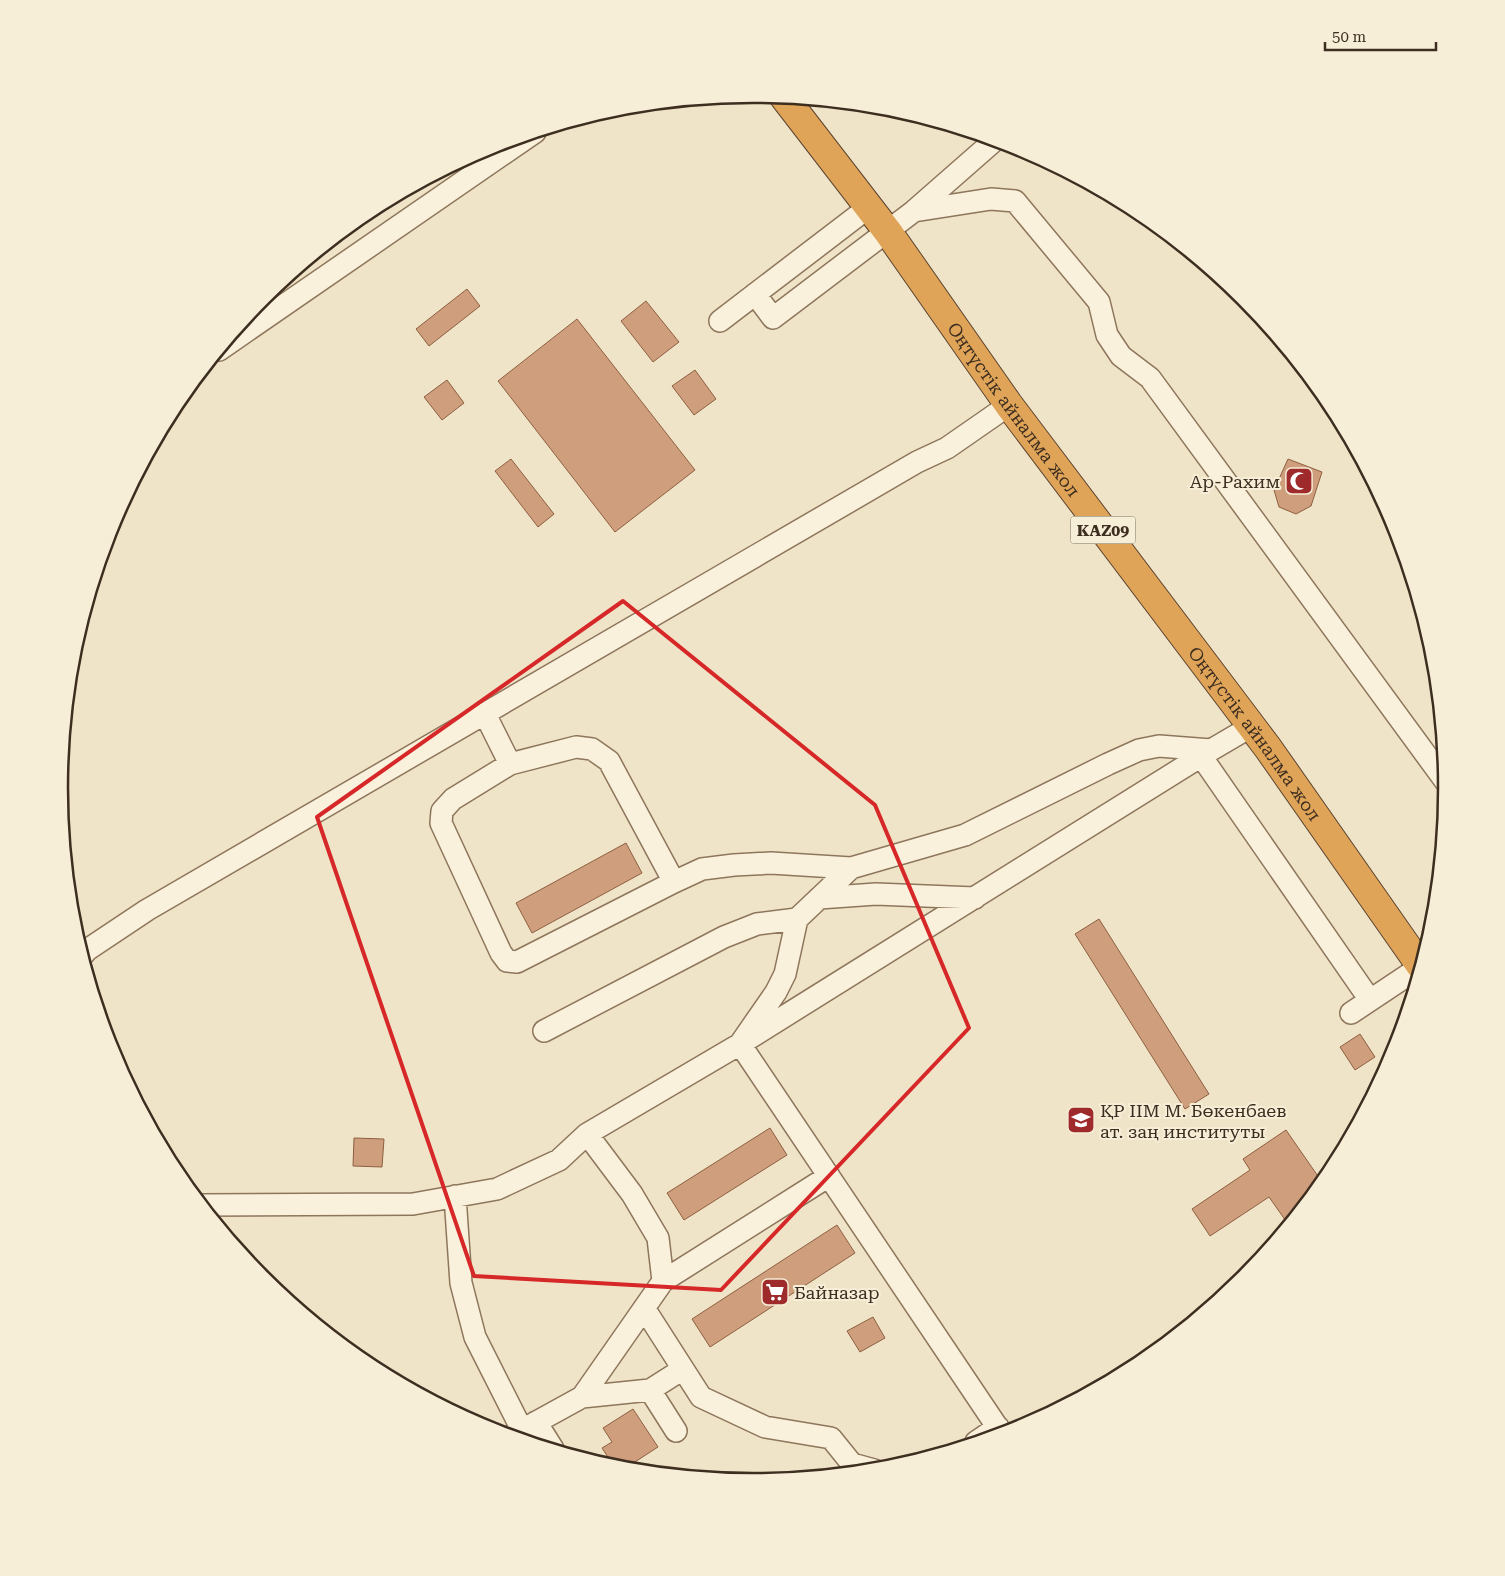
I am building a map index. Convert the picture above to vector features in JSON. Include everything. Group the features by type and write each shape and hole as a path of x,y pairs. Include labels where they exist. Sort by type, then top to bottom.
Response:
{"highway":[{"name":"Оңтүстік айналма жол","path":"789,104 888,232 1009,405 1252,726 1415,959"}],"street":[{"path":"234,340 516,145"},
{"path":"755,294 774,318 888,232 989,145"},
{"path":"914,211 992,199 1015,200 1099,302 1107,335 1121,356 1150,378 1437,770"},
{"path":"720,321 869,207"},
{"path":"87,950 147,910 917,462 947,448 1009,405"},
{"path":"485,714 510,764"},
{"path":"209,1205 413,1204 497,1189 559,1160 587,1134 740,1044 1252,726"},
{"path":"674,882 609,761 592,749 576,747 510,764 453,799 442,811 441,823 501,953 507,961 517,962 702,869 771,862 851,868 934,846 966,835 1140,750 1159,746 1206,753 1370,1000"},
{"path":"740,1044 776,992 785,974 797,919 851,868"},
{"path":"818,898 876,894 975,898"},
{"path":"544,1031 724,936 757,924 797,919"},
{"path":"1351,1013 1412,971"},
{"path":"740,1044 998,1428"},
{"path":"587,1134 632,1194 658,1238 663,1280"},
{"path":"582,1397 663,1280 829,1176"},
{"path":"455,1196 461,1283 475,1337 523,1429 537,1439"},
{"path":"644,1308 700,1397 765,1427 831,1438 852,1464 855,1465"},
{"path":"523,1429 582,1397 650,1390 683,1370"},
{"path":"650,1390 676,1431"}],"highlighted area":[{"path":"623,601 875,805 969,1028 721,1290 474,1276 317,817"}],"building":[{"path":"467,289 480,306 429,346 416,329"},
{"path":"646,301 679,342 653,362 621,321"},
{"path":"577,319 695,470 615,532 498,381"},
{"path":"695,370 716,399 694,415 672,386"},
{"path":"447,380 464,403 442,420 424,397"},
{"path":"511,459 554,514 538,527 495,471"},
{"name":"Ар-Рахим","path":"1288,459 1322,472 1311,506 1296,514 1279,507 1274,490"},
{"path":"626,843 642,873 532,933 516,903"},
{"path":"1099,919 1209,1094 1185,1109 1075,934"},
{"path":"1360,1034 1375,1057 1355,1070 1340,1047"},
{"path":"770,1128 787,1155 684,1220 667,1193"},
{"path":"1286,1130 1317,1175 1285,1219 1269,1197 1210,1236 1192,1209 1250,1170 1243,1159"},
{"path":"354,1138 384,1139 382,1167 353,1166"},
{"path":"837,1225 855,1253 710,1347 692,1319"},
{"path":"873,1317 885,1338 860,1352 847,1331"},
{"path":"633,1409 658,1447 634,1462 608,1458 602,1448 612,1442 603,1428"}],"place":[{"name":"Ар-Рахим","path":"1299,481"},
{"name":"ҚР ІІМ М. Бөкенбаев ат. заң институты","path":"1081,1120"},
{"name":"Байназар","path":"775,1292"}]}
